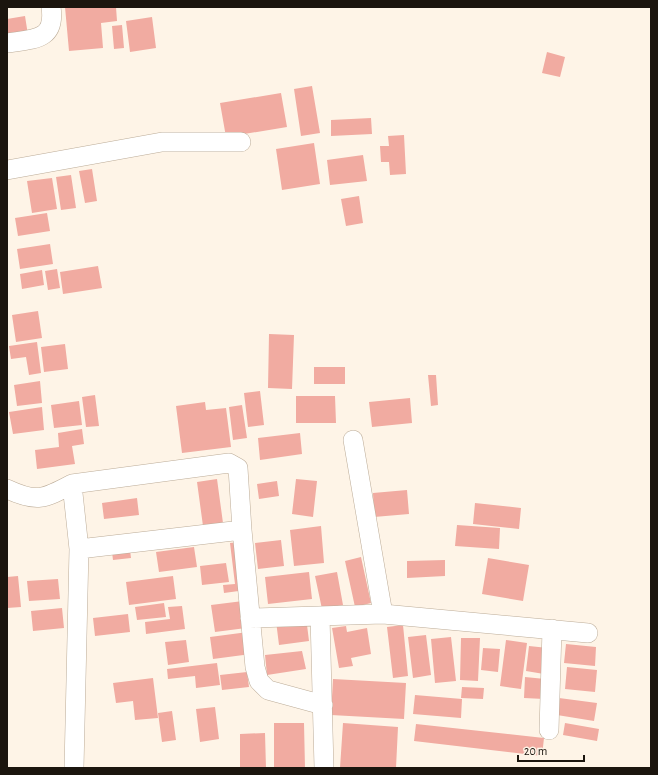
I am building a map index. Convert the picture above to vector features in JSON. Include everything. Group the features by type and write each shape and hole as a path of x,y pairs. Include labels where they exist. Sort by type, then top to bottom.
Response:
{"street":[{"path":"7,43 39,38 47,32 53,20 51,7"},
{"path":"7,170 162,142 241,142"},
{"path":"354,440 383,614"},
{"path":"7,489 24,497 37,498 50,496 72,484 229,463 238,468 250,618 255,667 259,681 268,690 323,705"},
{"path":"72,484 79,549 74,768"},
{"path":"79,549 242,530"},
{"path":"250,618 383,614 588,633"},
{"path":"320,616 324,768"},
{"path":"549,730 552,629"}],"building":[{"path":"65,7 116,7 117,21 101,23 103,48 69,51"},
{"path":"25,16 28,35 7,38 7,19"},
{"path":"152,17 156,48 130,52 126,21"},
{"path":"122,25 124,48 114,49 112,26"},
{"path":"547,52 565,57 560,77 542,73"},
{"path":"312,86 320,133 301,136 294,89"},
{"path":"281,93 287,127 226,137 220,103"},
{"path":"371,118 372,134 331,136 331,120"},
{"path":"404,135 406,174 390,175 389,162 381,162 380,146 389,146 388,136"},
{"path":"314,143 320,184 282,190 276,149"},
{"path":"363,155 367,181 330,185 327,160"},
{"path":"92,169 97,201 85,203 79,171"},
{"path":"71,175 76,208 61,210 56,177"},
{"path":"52,178 57,209 32,213 27,181"},
{"path":"359,196 363,223 346,226 341,199"},
{"path":"47,213 50,231 18,236 15,218"},
{"path":"50,244 53,264 20,269 17,249"},
{"path":"98,266 102,288 63,294 60,272"},
{"path":"57,269 60,288 48,290 45,271"},
{"path":"42,270 44,285 22,289 20,274"},
{"path":"38,311 42,338 16,342 12,315"},
{"path":"269,334 294,335 292,389 268,388"},
{"path":"37,342 41,373 29,375 26,357 11,359 9,346"},
{"path":"65,344 68,369 44,372 41,347"},
{"path":"314,367 345,367 345,384 314,384"},
{"path":"428,375 436,375 438,405 431,406"},
{"path":"40,381 42,403 17,406 14,385"},
{"path":"260,391 264,425 248,427 244,393"},
{"path":"95,395 99,426 86,427 82,397"},
{"path":"296,396 335,396 336,423 296,423"},
{"path":"410,398 412,423 372,427 369,402"},
{"path":"79,401 82,425 54,428 51,405"},
{"path":"205,402 206,410 226,408 231,447 182,453 176,406"},
{"path":"242,405 247,438 233,440 229,407"},
{"path":"42,407 44,430 13,434 9,412"},
{"path":"82,429 84,444 72,446 75,464 37,469 35,450 59,447 58,433"},
{"path":"300,433 302,454 260,460 258,438"},
{"path":"217,479 223,523 203,526 197,482"},
{"path":"296,479 317,481 313,517 292,514"},
{"path":"277,481 279,496 259,499 257,484"},
{"path":"407,490 409,514 374,517 373,493"},
{"path":"137,498 139,515 104,519 102,503"},
{"path":"475,503 521,508 519,529 473,524"},
{"path":"457,525 500,528 499,549 455,546"},
{"path":"321,526 324,563 294,566 290,530"},
{"path":"281,540 284,566 258,569 255,543"},
{"path":"240,542 246,590 224,593 223,585 235,584 230,543"},
{"path":"194,547 197,567 159,572 156,552"},
{"path":"130,550 131,558 113,560 112,552"},
{"path":"361,557 371,603 355,607 345,561"},
{"path":"488,558 529,565 523,601 482,594"},
{"path":"445,560 445,576 407,578 407,561"},
{"path":"226,563 229,582 202,585 200,566"},
{"path":"309,572 312,599 268,604 265,577"},
{"path":"337,572 343,605 322,609 315,576"},
{"path":"18,576 21,607 7,608 7,577"},
{"path":"173,576 176,599 129,605 126,582"},
{"path":"58,579 60,599 29,601 27,581"},
{"path":"243,601 246,628 215,632 211,605"},
{"path":"164,603 166,617 137,620 135,607"},
{"path":"182,606 185,629 146,634 145,622 170,619 168,607"},
{"path":"62,608 64,628 33,631 31,611"},
{"path":"128,614 130,632 95,636 93,618"},
{"path":"306,617 309,641 279,645 276,621"},
{"path":"403,625 408,676 393,678 387,627"},
{"path":"346,626 347,632 367,628 371,654 351,658 353,666 339,668 332,628"},
{"path":"248,632 251,654 213,659 210,637"},
{"path":"426,635 431,675 413,678 408,637"},
{"path":"451,637 456,681 435,683 431,639"},
{"path":"461,638 480,638 478,681 460,680"},
{"path":"186,640 189,662 168,665 165,642"},
{"path":"506,640 527,643 521,689 500,686"},
{"path":"566,644 596,647 595,666 564,663"},
{"path":"529,646 548,648 544,674 526,671"},
{"path":"483,648 500,649 498,672 481,670"},
{"path":"302,651 306,669 267,675 265,655"},
{"path":"217,663 220,685 196,688 195,676 168,679 167,669"},
{"path":"567,667 597,670 595,692 565,689"},
{"path":"247,672 249,687 222,690 220,675"},
{"path":"525,677 545,679 544,699 524,698"},
{"path":"153,678 158,718 135,720 133,701 116,703 113,683"},
{"path":"333,679 406,683 404,719 331,715"},
{"path":"462,687 484,688 483,699 461,698"},
{"path":"415,695 462,699 461,718 413,714"},
{"path":"559,698 597,703 594,721 557,715"},
{"path":"215,707 219,739 200,742 196,709"},
{"path":"172,711 176,740 162,742 158,713"},
{"path":"274,723 304,723 305,768 274,768"},
{"path":"343,723 398,727 396,768 340,768"},
{"path":"565,723 599,729 597,741 563,735"},
{"path":"416,724 544,738 542,756 414,741"},
{"path":"265,733 266,768 240,768 240,734"},
{"path":"235,767 235,768 218,768"}]}
